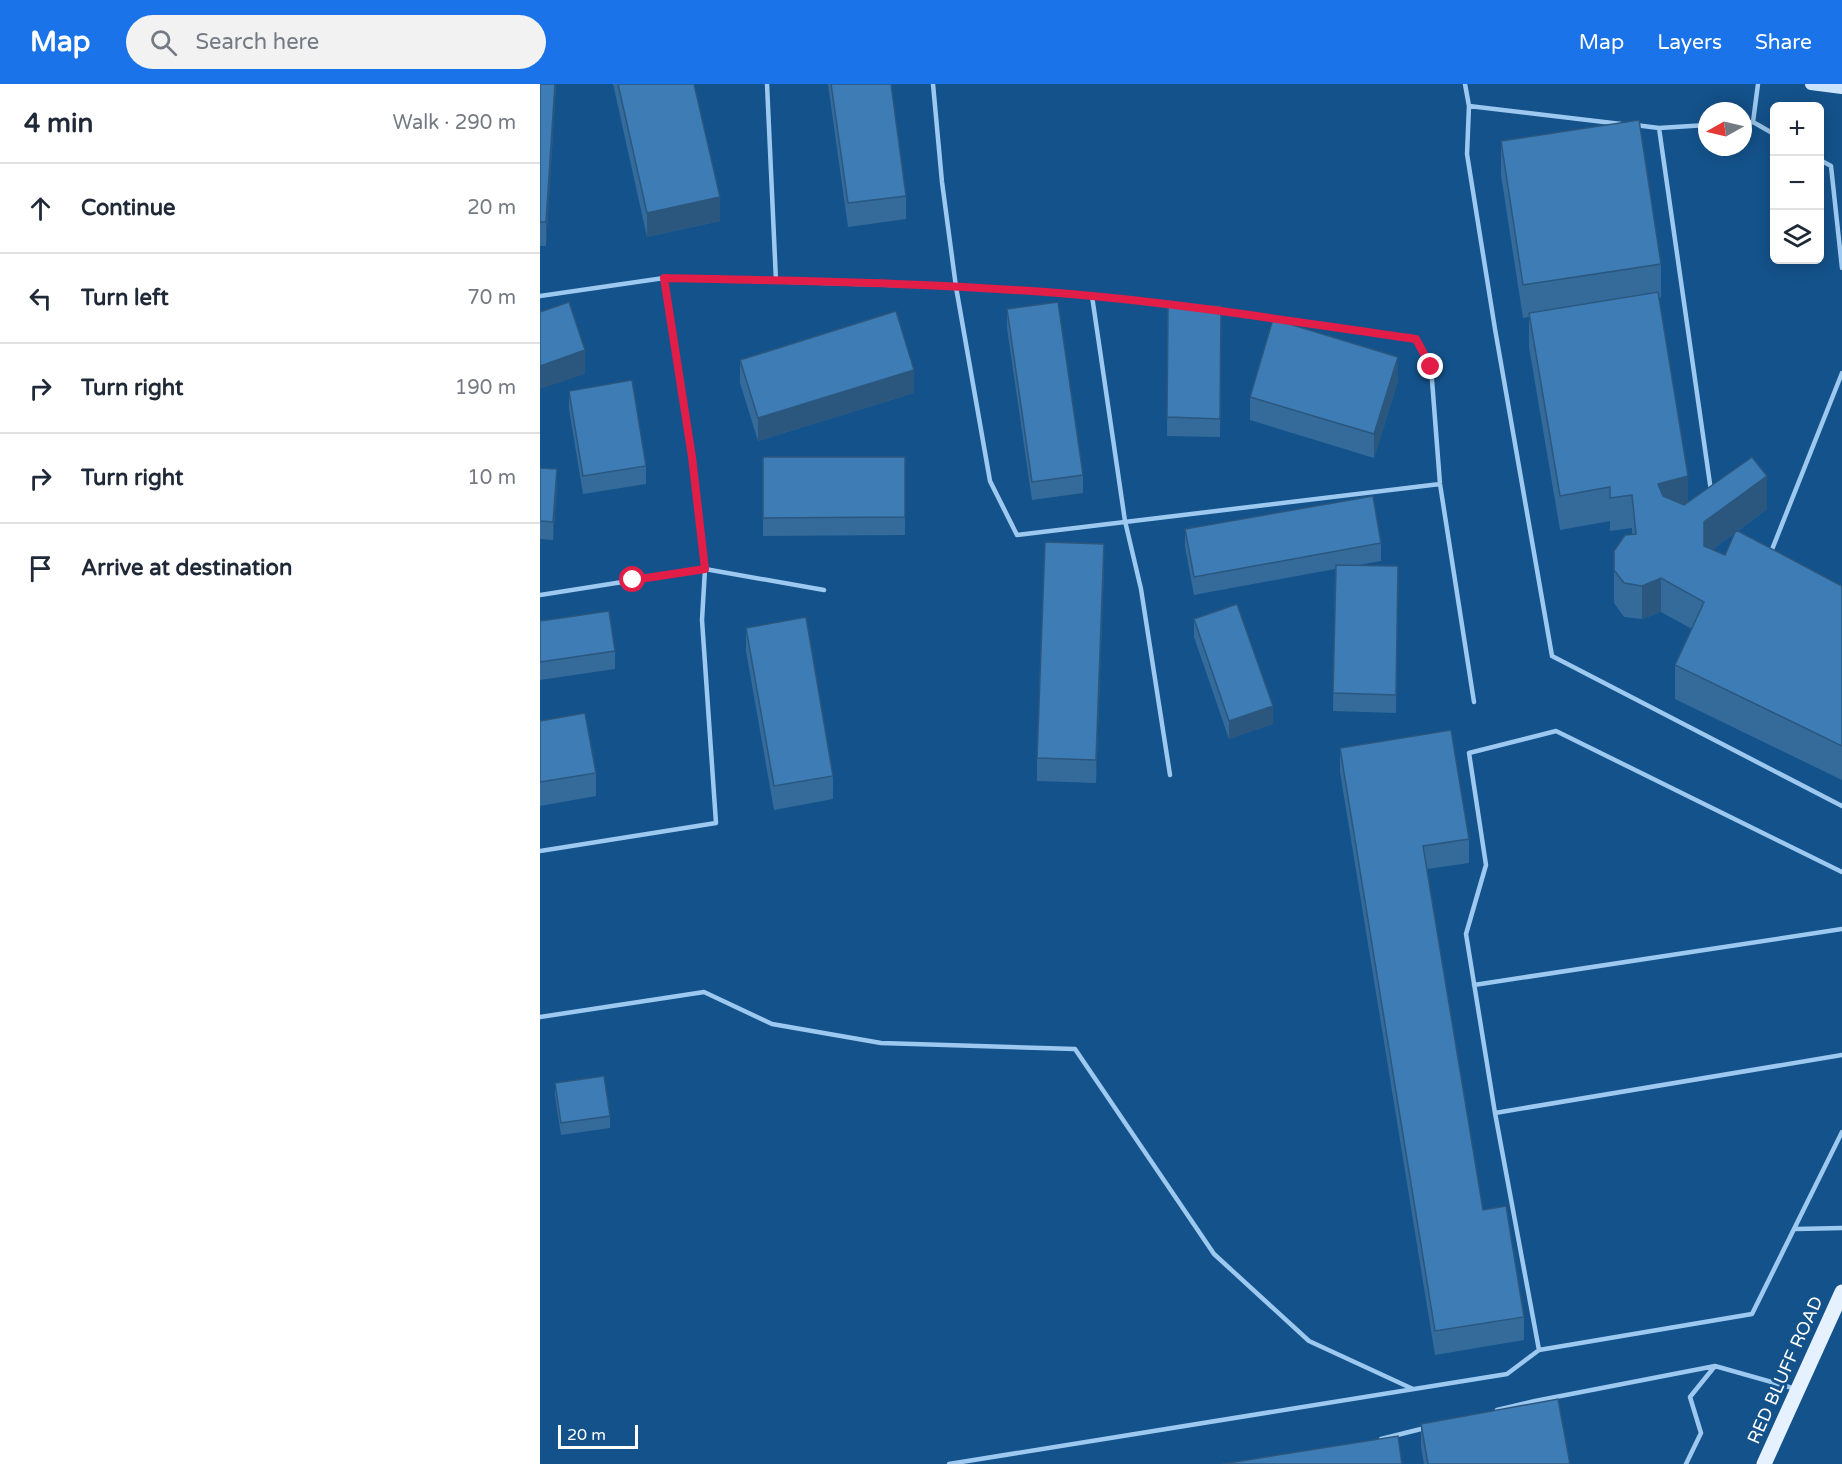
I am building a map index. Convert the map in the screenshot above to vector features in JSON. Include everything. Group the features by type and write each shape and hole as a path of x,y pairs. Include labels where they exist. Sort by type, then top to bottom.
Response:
{"main road":[{"path":"1811,84 1842,88"},
{"name":"RED BLUFF ROAD","path":"1764,1464 1842,1292"}],"lane":[{"path":"767,84 776,280"},
{"path":"933,84 942,182 956,287 990,481 1017,535 1440,484"},
{"path":"1465,84 1468,106 1467,154 1552,656 1842,806"},
{"path":"1758,84 1753,122 1770,132"},
{"path":"1468,106 1659,128 1698,126"},
{"path":"1659,128 1712,494"},
{"path":"1824,162 1831,166 1842,268"},
{"path":"540,851 716,823 702,620 705,569 692,457 664,278"},
{"path":"540,296 664,278 956,287 1092,296 1182,307"},
{"path":"1092,296 1125,521 1141,589 1170,775"},
{"path":"1216,311 1416,339 1431,367 1440,484 1474,702"},
{"path":"1771,552 1842,373"},
{"path":"1762,547 1781,557"},
{"path":"540,595 705,569 824,590"},
{"path":"1539,1350 1495,1113 1466,934 1486,866 1469,753 1556,731 1842,873"},
{"path":"1474,986 1842,929"},
{"path":"540,1017 704,992 772,1024 881,1042 1075,1049 1214,1254 1309,1341 1413,1389"},
{"path":"1495,1113 1842,1055"},
{"path":"949,1464 1507,1374 1539,1350 1752,1314 1842,1132"},
{"path":"1796,1229 1842,1228"},
{"path":"1489,1412 1715,1366 1798,1390"},
{"path":"1686,1464 1701,1433 1690,1397 1715,1366"},
{"path":"1375,1440 1432,1426"}],"building":[{"path":"540,84 555,84 546,222 540,222"},
{"path":"618,84 694,84 720,197 647,213"},
{"path":"831,84 891,84 906,196 848,203"},
{"path":"1639,120 1661,264 1523,285 1501,141"},
{"path":"1658,292 1688,476 1658,484 1663,496 1684,505 1752,457 1767,476 1704,522 1704,546 1725,555 1736,530 1842,586 1842,746 1675,665 1704,602 1661,578 1642,586 1624,583 1614,570 1614,551 1625,535 1636,534 1632,495 1610,498 1610,487 1560,496 1529,313"},
{"path":"569,302 585,350 540,366 540,312"},
{"path":"1058,302 1083,475 1032,482 1007,309"},
{"path":"1168,305 1221,306 1220,419 1167,417"},
{"path":"896,311 914,370 758,418 740,360"},
{"path":"1273,319 1398,357 1374,434 1250,397"},
{"path":"632,380 646,466 583,476 569,391"},
{"path":"763,457 905,457 905,517 763,518"},
{"path":"540,468 557,469 553,522 540,521"},
{"path":"1373,496 1381,543 1194,577 1185,529"},
{"path":"1045,542 1104,544 1096,760 1037,758"},
{"path":"1336,565 1398,566 1396,695 1333,693"},
{"path":"1237,604 1273,706 1229,721 1194,619"},
{"path":"609,611 615,651 540,662 540,621"},
{"path":"806,617 833,776 774,786 746,628"},
{"path":"585,713 596,773 540,782 540,721"},
{"path":"1451,730 1469,839 1423,846 1483,1210 1506,1206 1524,1317 1435,1331 1340,748"},
{"path":"604,1076 610,1116 561,1123 555,1083"},
{"path":"1558,1399 1570,1464 1428,1464 1421,1424"},
{"path":"1398,1436 1402,1464 1222,1464"}],"route":[{"path":"633,580 705,569 692,457 664,278 791,280 1092,296 1228,312 1416,339 1431,367"}]}
